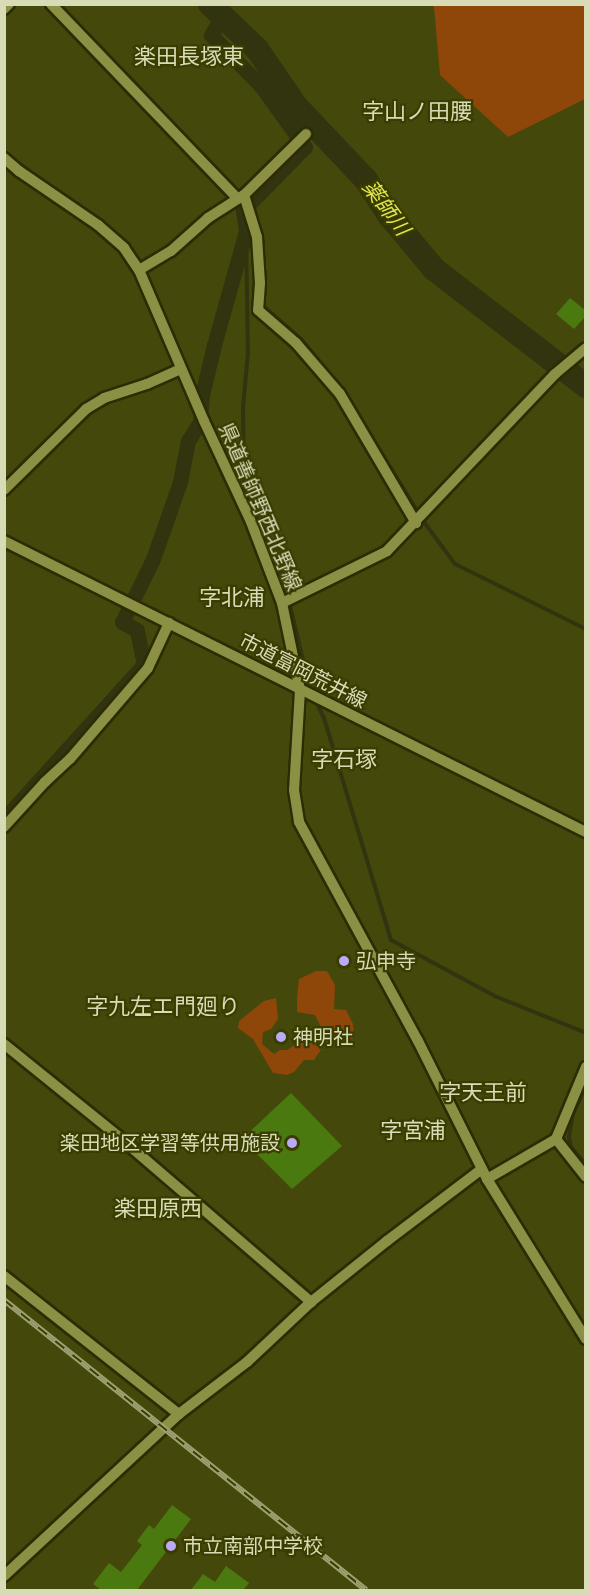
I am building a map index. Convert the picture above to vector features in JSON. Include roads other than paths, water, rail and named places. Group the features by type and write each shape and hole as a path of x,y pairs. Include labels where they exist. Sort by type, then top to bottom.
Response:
{"street":[{"path":"4,9 9,4"},
{"path":"51,4 241,197 248,207 257,237 260,283 258,310 296,343 340,394 416,523"},
{"path":"139,270 171,250 208,218 241,197 306,134"},
{"name":"県道善師野西北野線","path":"4,158 19,171 98,225 124,248 139,270 180,369 251,522 282,603 300,690 294,790 299,822 418,1041 485,1174 585,1339"},
{"path":"282,603 387,551 426,513 555,374 585,348"},
{"path":"4,490 86,409 104,398 147,384 180,369"},
{"name":"市道富岡荒井線","path":"4,541 585,832"},
{"path":"4,827 45,782 70,759 148,668 169,623"},
{"path":"4,1044 118,1136 311,1302"},
{"path":"6,1571 179,1414 247,1362 311,1302 485,1174 555,1139 585,1067"},
{"path":"555,1139 585,1177"},
{"path":"4,1276 179,1414"}],"waterway":[{"name":"薬師川","path":"210,4 257,49 296,106 366,180 389,215 434,269 586,386"},
{"path":"4,819 144,664 137,630 122,622 153,559 180,482 188,441 200,422 202,395 214,345 246,231 243,210 305,147 261,86 211,35 221,18"},
{"path":"252,198 256,218"},
{"path":"246,231 248,352 243,408 244,488 284,580 310,690"},
{"path":"262,239 264,292"},
{"path":"263,302 262,305 301,339 345,393"},
{"path":"360,418 424,522 455,564 586,629"},
{"path":"315,699 324,718 391,940 497,997 586,1033"},
{"path":"586,1086 573,1114 569,1137 571,1147 586,1165"}],"railway":[{"path":"4,1300 366,1590"}],"place":[{"name":"弘申寺","path":"344,961"},
{"name":"神明社","path":"281,1037"},
{"name":"楽田地区学習等供用施設","path":"292,1143"},
{"name":"市立南部中学校","path":"171,1546"}],"district":[{"name":"楽田長塚東","path":"189,57"},
{"name":"字山ノ田腰","path":"417,112"},
{"name":"字北浦","path":"232,598"},
{"name":"字石塚","path":"344,760"},
{"name":"字九左エ門廻り","path":"163,1007"},
{"name":"字天王前","path":"483,1093"},
{"name":"字宮浦","path":"413,1131"},
{"name":"楽田原西","path":"158,1209"}]}
